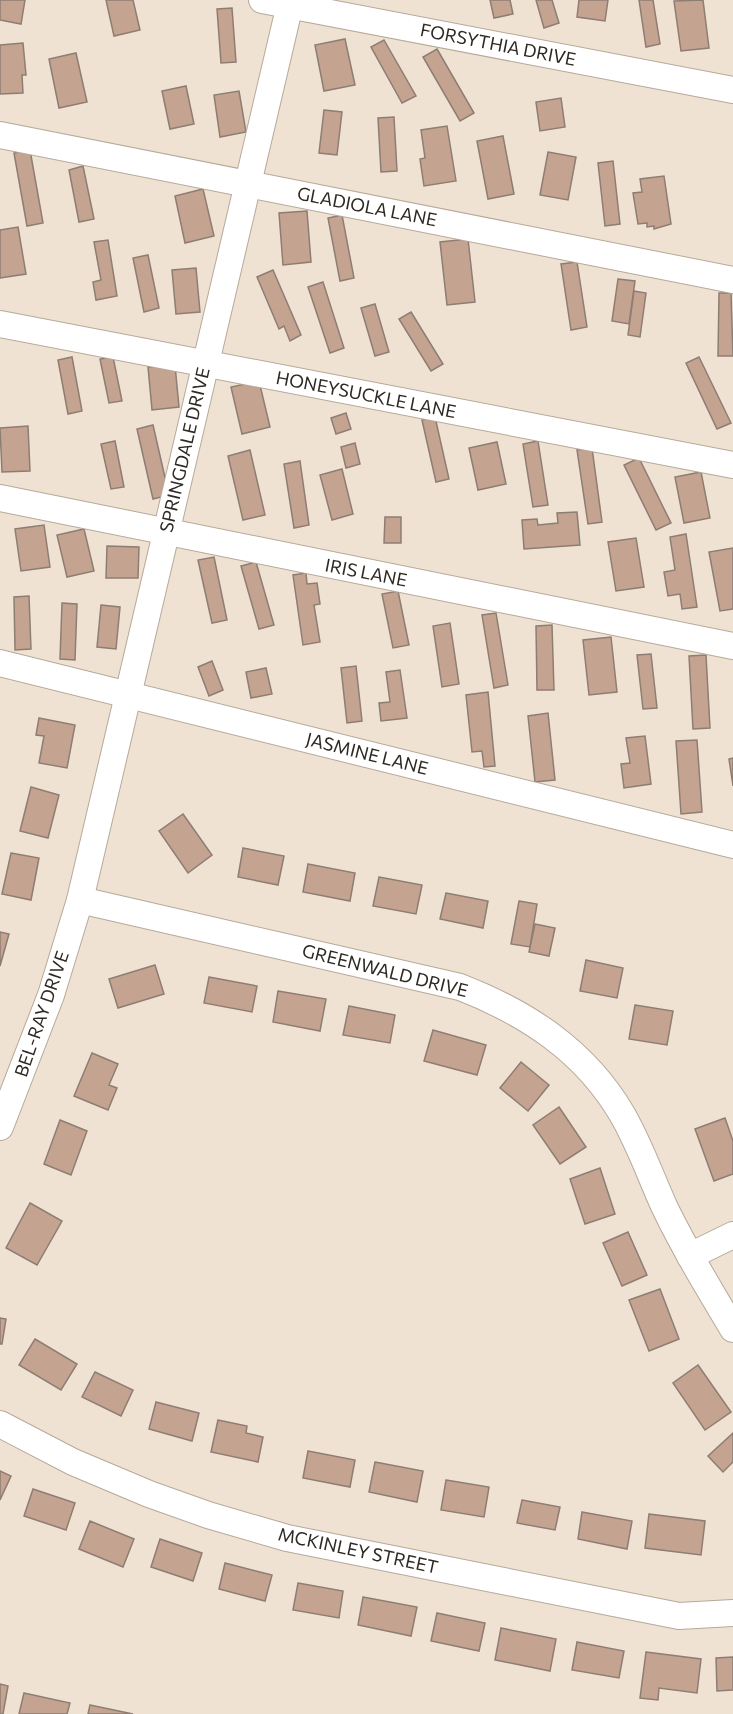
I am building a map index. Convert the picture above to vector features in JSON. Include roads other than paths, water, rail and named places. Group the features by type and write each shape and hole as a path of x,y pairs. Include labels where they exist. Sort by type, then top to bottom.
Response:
{"street":[{"name":"FORSYTHIA DRIVE","path":"262,0 290,3 733,90"},
{"name":"SPRINGDALE DRIVE","path":"80,900 290,3"},
{"name":"GLADIOLA LANE","path":"0,135 733,280"},
{"name":"HONEYSUCKLE LANE","path":"0,324 733,465"},
{"name":"IRIS LANE","path":"0,498 733,646"},
{"name":"JASMINE LANE","path":"0,663 733,845"},
{"name":"BEL-RAY DRIVE","path":"0,1125 51,994 80,900"},
{"name":"GREENWALD DRIVE","path":"80,900 460,987 502,1003 536,1023 564,1044 592,1072 616,1104 690,1256 733,1329"},
{"path":"690,1256 733,1235"},
{"name":"MCKINLEY STREET","path":"0,1424 74,1462 149,1494 208,1515 286,1538 679,1616 733,1613"}]}
